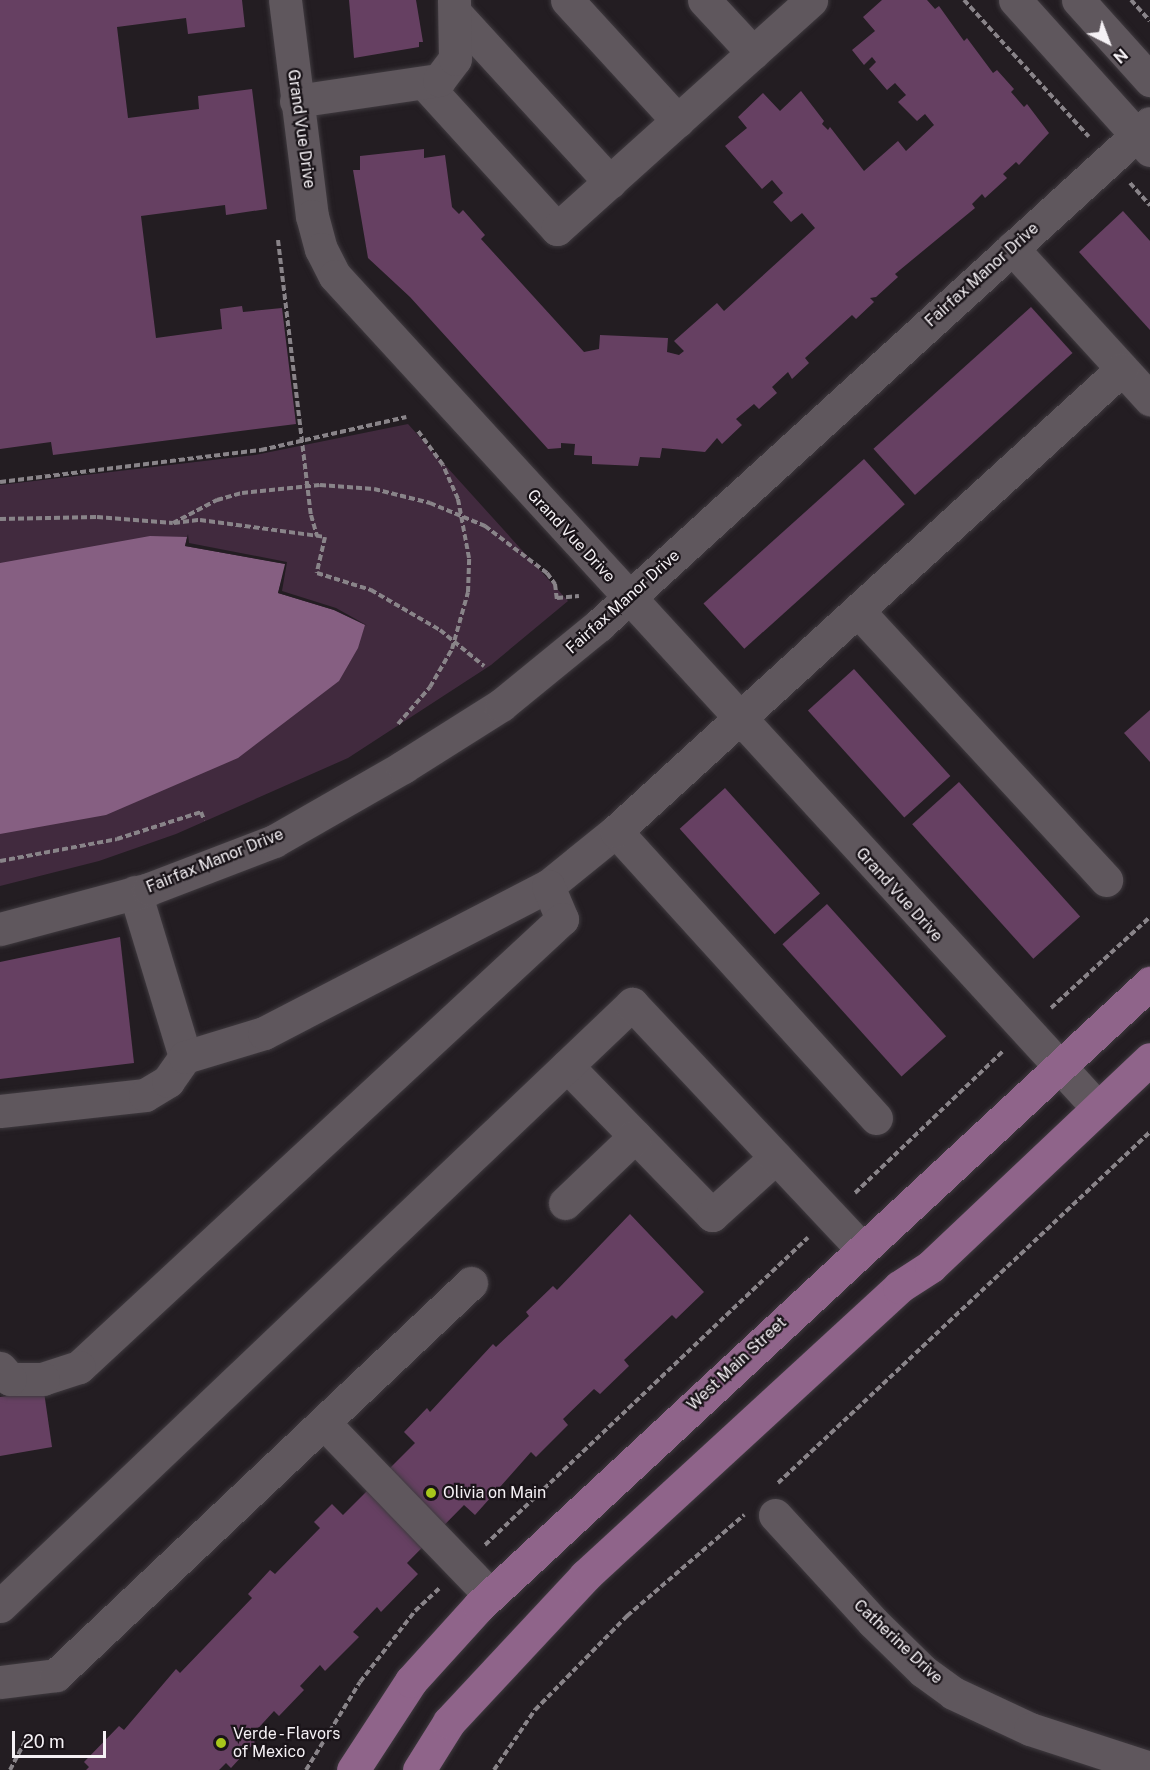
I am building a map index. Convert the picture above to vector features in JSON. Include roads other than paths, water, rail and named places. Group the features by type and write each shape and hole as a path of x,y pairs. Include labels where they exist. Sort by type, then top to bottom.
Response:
{"main road":[{"name":"West Main Street","path":"353,1770 411,1681 490,1595 861,1248 1060,1068 1150,983"},
{"path":"419,1770 449,1722 585,1576 899,1287 931,1266 1150,1059"}],"street":[{"name":"Grand Vue Drive","path":"285,0 312,216 321,249 335,276 1024,1032 1098,1108"},
{"path":"567,0 678,121"},
{"path":"704,0 753,53"},
{"path":"425,84 557,229 812,0"},
{"path":"1015,0 1146,136"},
{"path":"1078,0 1150,80"},
{"path":"296,101 425,84 439,80 455,59 455,7"},
{"path":"455,7 610,182"},
{"name":"Fairfax Manor Drive","path":"0,929 135,892 274,841 403,767 501,705 629,599 1111,158 1146,136"},
{"path":"1012,248 1150,399"},
{"path":"0,1111 145,1095 168,1081 185,1057 264,1033 548,886 616,831 740,720 1122,369"},
{"path":"858,611 1106,880"},
{"path":"616,831 876,1118"},
{"path":"0,1368 10,1379 43,1379 79,1367 562,919 548,886"},
{"path":"135,892 185,1057"},
{"path":"0,1606 632,1004 861,1248"},
{"path":"567,1066 712,1215 776,1157"},
{"path":"565,1203 635,1136"},
{"path":"0,1682 56,1675 471,1283"},
{"path":"324,1422 490,1595"},
{"name":"Catherine Drive","path":"767,1503 873,1622 923,1671 953,1693 1030,1729 1150,1768"}],"place":[{"name":"Olivia on Main","path":"431,1493"},
{"name":"Verde - Flavors of Mexico","path":"221,1743"}]}
